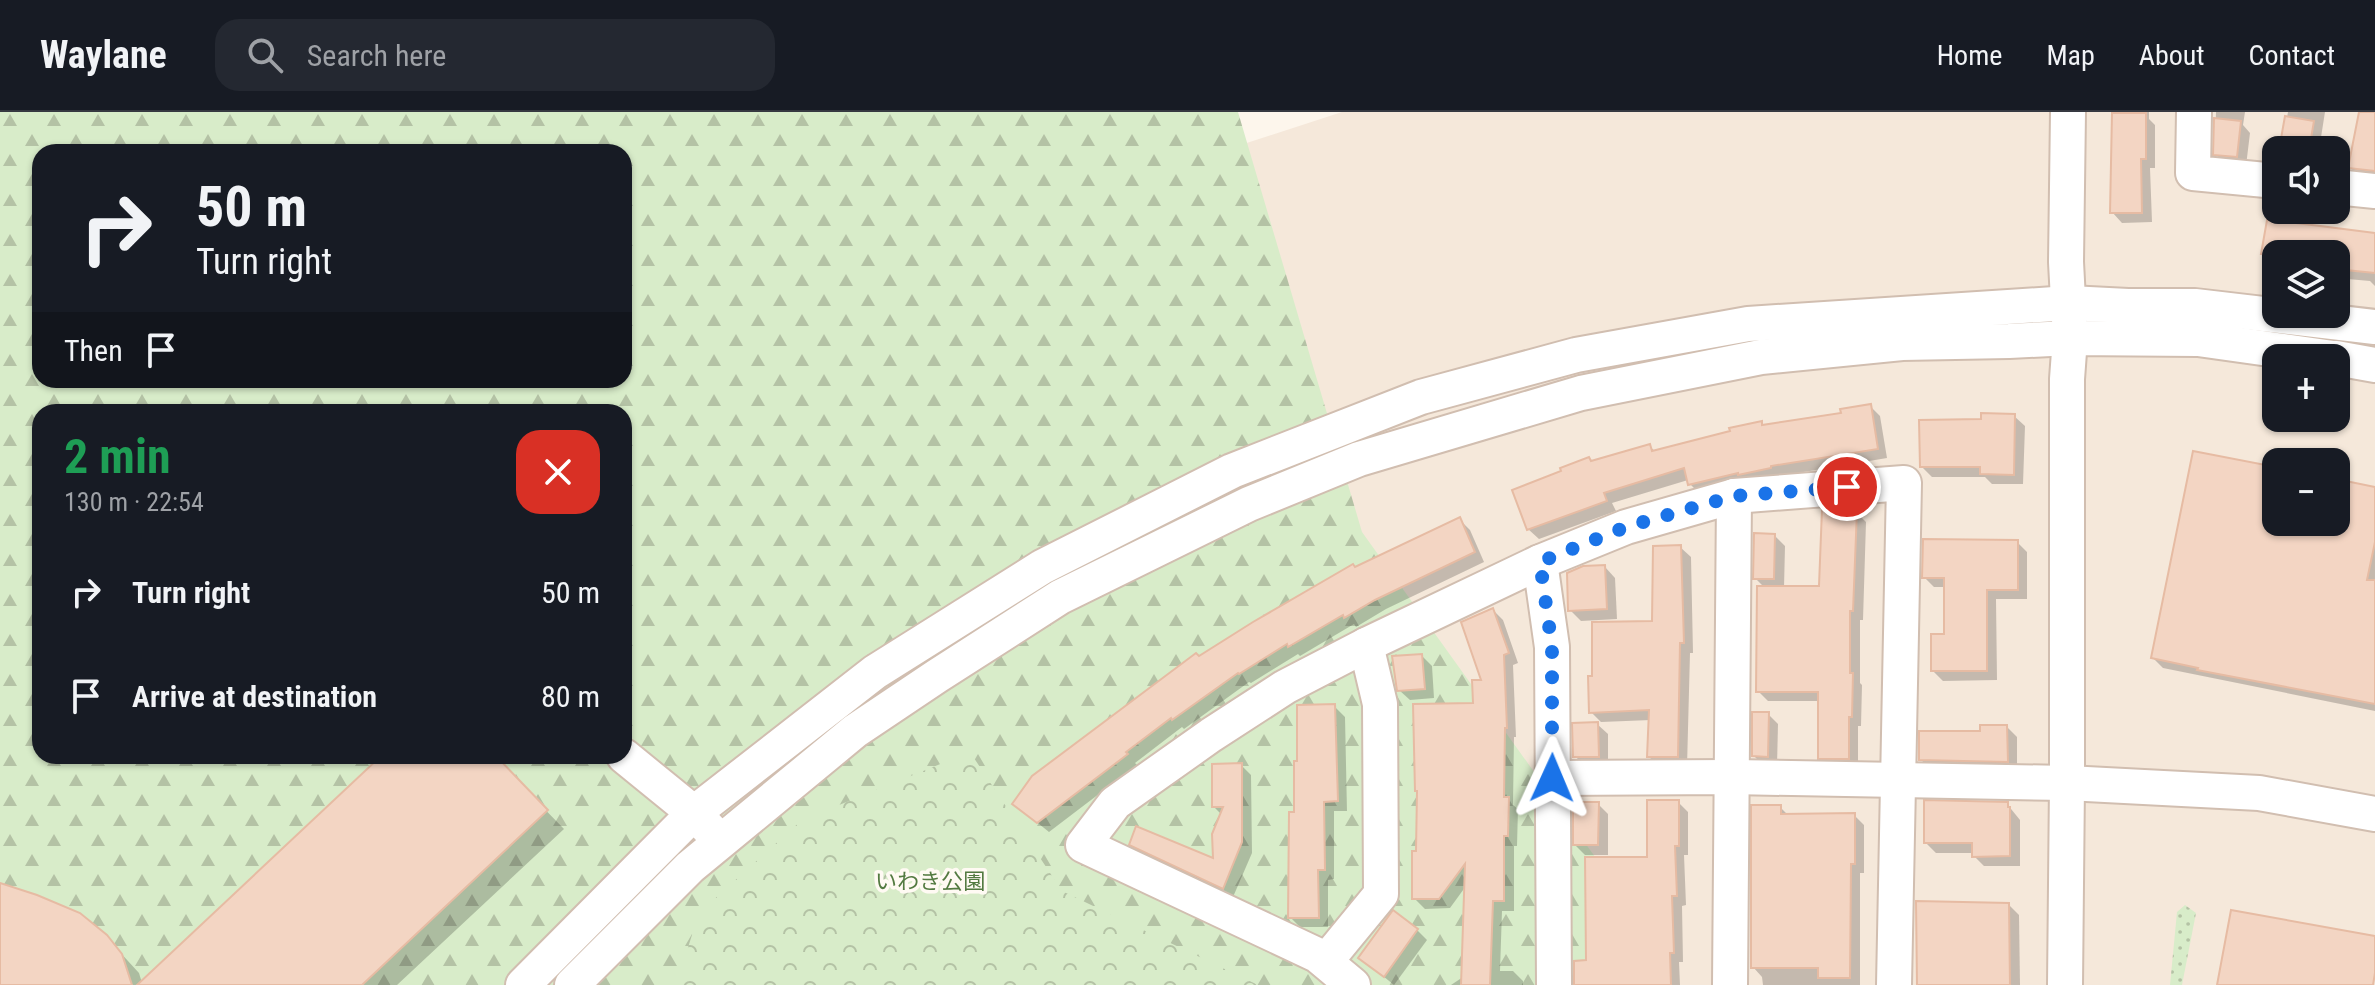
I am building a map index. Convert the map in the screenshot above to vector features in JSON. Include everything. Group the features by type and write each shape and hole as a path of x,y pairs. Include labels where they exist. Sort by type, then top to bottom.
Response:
{"street":[{"path":"2065,985 2067,379 2070,338 2066,262 2068,112"},
{"path":"2194,112 2193,173 2262,180"},
{"path":"2350,188 2375,191"},
{"path":"523,985 694,813 875,672 1042,567 1232,471 1421,397 1576,355 1748,324 2069,303 2195,306 2375,327"},
{"path":"572,985 690,867 855,731 937,676 1060,597 1249,504 1359,459 1581,393 1761,357 1902,343 2070,338 2198,339 2262,348"},
{"path":"2350,361 2375,365"},
{"path":"1353,985 1317,955 1083,845 1115,803 1285,687 1540,562 1626,527 1734,496 1904,483 1894,985"},
{"path":"1730,985 1734,496"},
{"path":"1540,562 1552,647 1554,985"},
{"path":"1326,961 1381,894 1380,704 1366,645"},
{"path":"632,763 694,813 721,842"},
{"path":"1552,778 1731,777 2067,783 2259,793 2375,814"}],"shaded area":[{"path":"1342,112 2375,112 2375,985 1258,985 632,419 632,404 596,404 626,388 632,388 632,385 827,280"}],"green space":[{"path":"0,112 1238,112 1362,532 1598,861 1623,985 0,985"},
{"name":"いわき公園","path":"970,752 1062,891 1258,985 676,985 699,913 802,820"},
{"path":"2185,905 2196,913 2182,985 2170,985 2177,912"}],"building":[{"path":"2359,112 2375,112 2375,171 2350,168"},
{"path":"2112,113 2146,113 2146,159 2141,159 2142,213 2110,213"},
{"path":"2285,116 2314,121 2311,136 2281,136"},
{"path":"2214,118 2241,121 2237,157 2213,155"},
{"path":"2266,224 2305,224 2375,233 2375,273 2350,270 2350,240 2263,240"},
{"path":"1871,404 1878,449 1771,466 1688,485 1684,468 1604,493 1607,501 1527,530 1512,490 1589,457 1591,461 1650,444 1652,451 1730,431 1729,428 1762,421 1762,425 1841,413 1840,409"},
{"path":"1981,413 2015,414 2014,475 1980,474 1980,467 1920,467 1919,420 1981,419"},
{"path":"2193,451 2262,464 2262,536 2350,536 2350,482 2375,487 2375,542 2367,580 2375,580 2375,704 2197,670 2151,658"},
{"path":"1822,509 1857,510 1853,611 1850,611 1850,673 1853,673 1849,759 1818,759 1818,692 1756,692 1757,586 1819,586"},
{"path":"1460,517 1475,552 1344,618 1343,615 1238,673 1171,718 1037,823 1012,804 1032,776 1196,653 1199,656 1353,564 1355,567"},
{"path":"1754,533 1775,534 1774,579 1753,579"},
{"path":"1923,539 2018,540 2018,590 1987,590 1987,671 1931,671 1931,634 1944,634 1944,578 1922,578"},
{"path":"1681,545 1684,643 1680,643 1678,757 1647,757 1649,710 1589,713 1592,622 1652,621 1653,546"},
{"path":"1605,565 1607,609 1568,611 1567,573 1583,566"},
{"path":"1493,608 1509,653 1504,655 1507,728 1504,797 1509,797 1508,836 1504,836 1504,901 1493,901 1490,985 1461,985 1465,864 1439,899 1412,899 1417,791 1413,704 1473,703 1472,680 1481,680 1461,622"},
{"path":"1422,654 1425,689 1397,691 1392,656"},
{"path":"1335,704 1338,801 1324,802 1325,870 1318,870 1319,918 1288,918 1289,812 1294,812 1297,705"},
{"path":"1752,712 1769,712 1768,757 1752,756"},
{"path":"1598,722 1599,757 1573,757 1572,723"},
{"path":"1980,725 2007,725 2008,762 1919,760 1919,731 1980,731"},
{"path":"1242,763 1242,842 1223,889 1129,845 1136,826 1213,858 1212,834 1223,807 1212,807 1212,764"},
{"path":"372,764 504,764 548,810 362,985 137,985"},
{"path":"1647,800 1679,800 1679,846 1675,846 1677,896 1672,896 1674,953 1670,953 1671,985 1574,985 1574,961 1586,960 1585,857 1647,857"},
{"path":"1924,800 2008,802 2010,856 1972,857 1972,843 1924,843"},
{"path":"1573,802 1599,802 1598,845 1573,845"},
{"path":"1751,805 1781,805 1781,814 1855,813 1855,864 1851,864 1850,978 1818,978 1818,968 1751,968"},
{"path":"0,883 80,913 107,935 122,954 132,985 0,985"},
{"path":"1916,901 2009,903 2010,985 1917,985"},
{"path":"1393,910 1418,929 1384,977 1358,958"},
{"path":"2231,910 2375,936 2373,985 2217,985"}],"route":[{"path":"1552,778 1552,647 1540,562 1626,527 1734,496 1847,487"}]}
